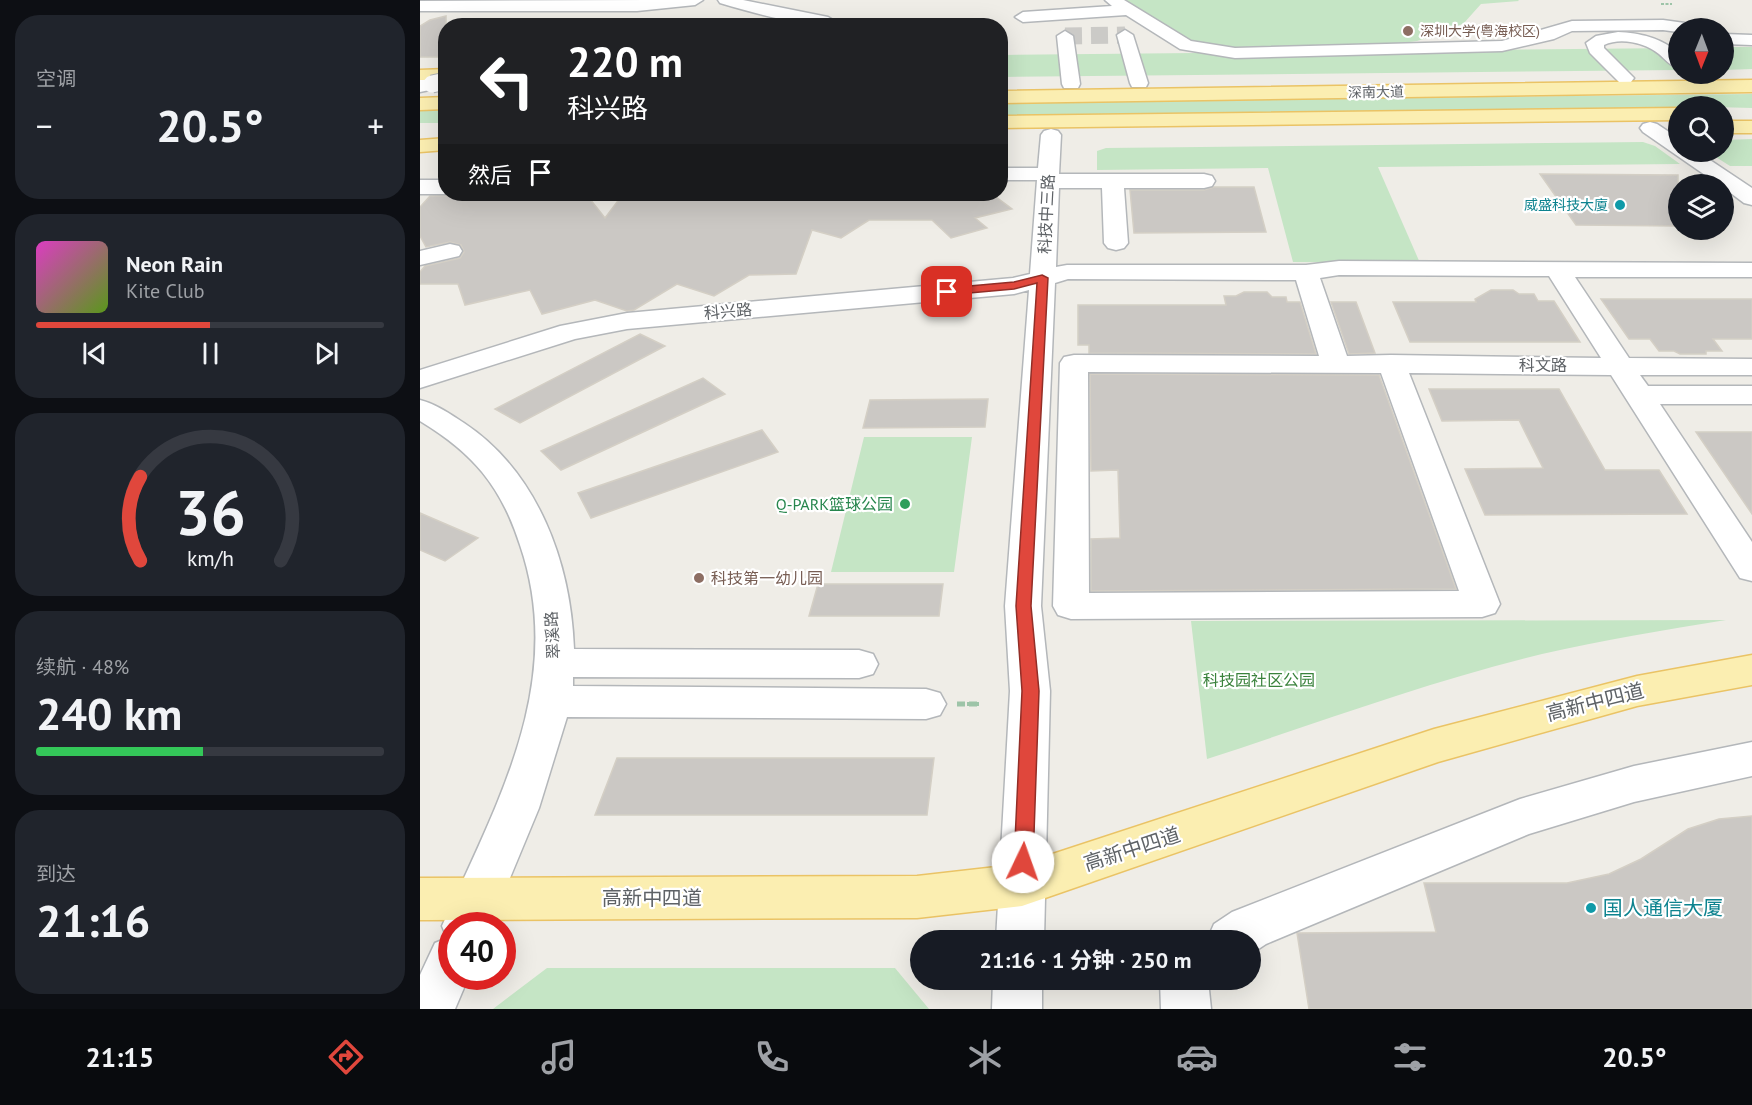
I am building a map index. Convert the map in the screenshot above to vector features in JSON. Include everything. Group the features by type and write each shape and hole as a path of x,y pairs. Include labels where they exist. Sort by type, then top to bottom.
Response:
{"main road":[{"path":"1008,85 1668,76"},
{"path":"1734,76 1752,76"},
{"path":"1169,83 1450,90"},
{"name":"深南大道","path":"1008,97 1752,86"},
{"path":"420,104 438,104"},
{"path":"1734,114 1752,113"},
{"name":"深南大道","path":"1008,122 1668,114"},
{"path":"1125,134 1472,117"},
{"path":"1734,127 1752,126"},
{"path":"1008,135 1668,127"},
{"path":"420,131 438,130"},
{"path":"420,144 438,143"},
{"name":"高新中四道","path":"420,899 472,912 917,897 1022,885 1434,746 1637,691 1752,670"}],"street":[{"path":"420,6 637,6 695,0"},
{"path":"726,0 753,8 808,18"},
{"path":"1113,0 1186,45 1235,53 1502,46 1548,35 1564,27 1668,26"},
{"path":"1028,37 1023,14 1131,10"},
{"path":"1680,10 1691,18"},
{"path":"1590,12 1618,38"},
{"path":"1734,30 1752,30"},
{"path":"1125,35 1139,83"},
{"path":"1065,36 1071,84"},
{"path":"1625,78 1594,46 1598,41 1618,38 1652,43 1668,54"},
{"path":"1734,39 1752,40"},
{"path":"1650,128 1668,140"},
{"name":"科技中三路","path":"1020,930 1030,691 1023,606 1051,135"},
{"path":"1699,162 1752,198"},
{"path":"1008,174 1113,181 1204,181"},
{"path":"1113,181 1116,243"},
{"path":"420,187 438,187"},
{"path":"420,258 450,251"},
{"name":"科兴路","path":"420,378 597,325 1014,286 1067,272 1306,273 1339,268 1752,270"},
{"path":"1557,269 1752,569"},
{"path":"1306,273 1335,363"},
{"name":"科文路","path":"1391,363 1482,604 1071,606 1074,363 1391,363 1752,367"},
{"path":"1638,394 1752,395"},
{"name":"翠溪路","path":"420,409 437,418 487,456 507,481 538,544 548,585 555,636 549,701 520,798 472,912"},
{"path":"554,663 859,664"},
{"path":"802,703 812,664"},
{"path":"549,701 926,704"},
{"path":"1246,930 1520,818 1634,784 1752,759"},
{"path":"430,1009 438,990"},
{"path":"1017,1009 1018,990"},
{"path":"1185,990 1186,1009"}],"green space":[{"path":"1120,0 1519,1 1481,4 1464,23 1446,32 1417,41 1395,44 1239,49 1189,43"},
{"path":"1734,47 1752,47 1752,69 1734,70"},
{"path":"1668,48 1668,70 1008,77 1008,55"},
{"path":"1752,94 1752,108 1734,108 1734,96 1668,96 1668,109 1008,116 1008,102"},
{"path":"420,108 438,108 438,123 420,123"},
{"path":"1752,139 1752,166 1730,166 1724,162 1734,162 1734,140"},
{"path":"1643,142 1655,146 1668,155 1668,162 1680,164 1378,167 1420,263 1293,262 1268,168 1097,170 1097,151 1106,148"},
{"name":"Q-PARK篮球公园","path":"864,437 972,437 954,572 831,572"},
{"name":"科技园社区公园","path":"1726,620 1588,644 1500,665 1416,690 1207,759 1191,621"},
{"path":"547,968 895,968 910,986 910,990 913,990 929,1009 493,1009"}],"building":[{"path":"438,18 438,57 420,57 420,26"},
{"name":"威盛科技大廈","path":"1540,174 1668,175 1668,226 1576,225"},
{"path":"1214,187 1254,187 1266,232 1134,233 1130,190 1204,190"},
{"path":"430,196 438,196 438,201 592,201 605,218 618,201 1001,201 1012,209 975,218 987,228 951,238 932,220 869,220 841,238 812,230 796,274 749,275 714,296 677,284 634,310 627,311 595,300 542,314 530,290 465,305 458,284 420,284 420,272 425,266 460,258 464,252 461,245 450,242 426,247 420,236 420,207"},
{"path":"1491,290 1513,290 1519,294 1534,294 1538,301 1554,301 1580,342 1410,342 1393,302 1476,302 1475,299"},
{"path":"1244,292 1267,292 1272,297 1286,297 1287,302 1300,302 1316,354 1089,353 1089,345 1078,345 1078,305 1226,305 1224,296 1236,296"},
{"path":"1601,299 1752,299 1752,339 1713,339 1722,351 1706,351 1706,354 1659,351 1650,339 1629,339"},
{"path":"1331,302 1356,302 1375,353 1349,354"},
{"path":"640,334 665,346 520,423 495,409"},
{"path":"1090,374 1379,375 1456,589 1091,591 1091,539 1120,538 1118,470 1091,471"},
{"path":"703,378 725,394 561,470 541,451"},
{"path":"1429,389 1559,389 1605,470 1659,470 1687,514 1485,515 1465,469 1543,468 1519,420 1442,421"},
{"path":"988,399 985,427 863,428 870,400"},
{"path":"762,430 778,452 591,518 578,493"},
{"path":"1696,432 1752,432 1752,514"},
{"path":"420,513 478,538 445,561 420,550"},
{"path":"818,584 943,584 939,616 809,616"},
{"path":"617,758 934,758 927,815 595,815"},
{"name":"国人通信大厦","path":"1752,816 1752,1009 1309,1009 1297,933 1436,932 1424,883 1567,883 1609,874 1641,859 1688,829 1719,819"}],"tunnel":[{"path":"1065,36 1125,35"}],"place":[{"name":"深圳大学(粤海校区)","path":"1408,31"},
{"name":"威盛科技大廈","path":"1620,205"},
{"name":"Q-PARK篮球公园","path":"905,504"},
{"name":"科技第一幼儿园","path":"699,578"},
{"name":"国人通信大厦","path":"1591,908"}],"route":[{"path":"947,292 1014,286 1042,278 1023,606 1030,691 1023,862"}]}
